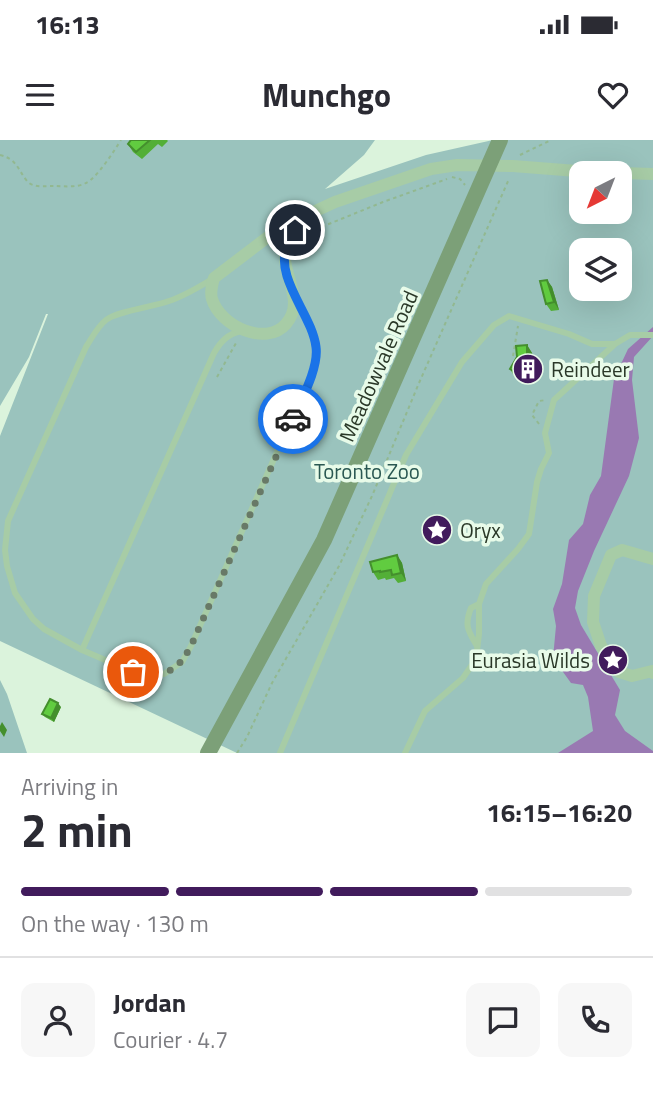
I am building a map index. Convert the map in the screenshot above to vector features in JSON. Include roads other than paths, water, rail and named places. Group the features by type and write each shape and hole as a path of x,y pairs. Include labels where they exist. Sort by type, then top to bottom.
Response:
{"main road":[{"name":"Meadowvale Road","path":"208,753 324,540 500,140"}],"street":[{"path":"307,214 287,245 285,262 295,298 291,318 279,331 240,336 216,310 211,298 214,278 281,227 307,214 335,202 431,169 457,165 569,171"},
{"path":"632,173 653,174"},
{"path":"653,559 622,550 611,555 594,596 593,622 601,646 619,672 632,676 653,671"}],"lane":[{"path":"214,278 169,301 116,314 99,327 86,347 8,521 5,551 7,566 15,593 33,619 44,629 82,650 133,672 164,674 182,662 295,414 313,371 317,348 295,298"},
{"path":"280,753 406,455 463,362 495,325 509,316 569,334 592,344 615,344"},
{"path":"82,650 214,353 219,344 233,333 240,336"},
{"path":"405,753 425,711 463,678 476,659 479,604 486,584 529,534 537,482 549,453 545,433 554,400 615,344 630,335 653,335"},
{"path":"477,647 468,630 467,618 471,608 479,604"}],"place":[{"name":"Reindeer","path":"528,369"},
{"name":"Oryx","path":"437,530"},
{"name":"Eurasia Wilds","path":"613,660"}],"park label":[{"name":"Toronto Zoo","path":"367,471"}]}
